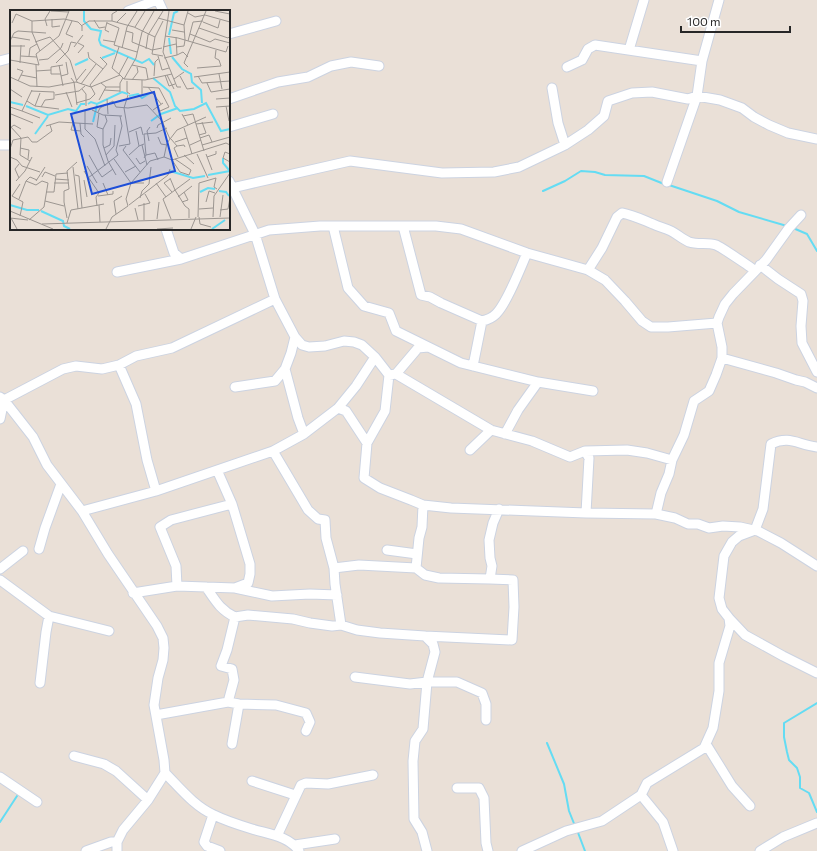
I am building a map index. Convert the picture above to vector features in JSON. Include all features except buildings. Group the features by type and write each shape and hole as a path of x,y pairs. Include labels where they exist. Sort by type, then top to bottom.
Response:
{"street":[{"path":"131,10 158,0 163,10"},
{"path":"629,50 644,0"},
{"path":"667,182 697,96 702,61 719,0"},
{"path":"230,34 276,21"},
{"path":"567,68 582,60 588,49 595,45 702,61"},
{"path":"0,61 10,58"},
{"path":"230,99 278,82 308,77 331,66 351,62 379,66"},
{"path":"552,88 558,123 566,145"},
{"path":"672,460 647,453 627,450 585,451 570,457 532,441 491,430 392,374 362,345 344,341 325,346 309,347 302,345 295,337 275,299 255,234 231,185 350,161 442,173 494,172 519,167 566,145 588,130 604,116 608,101 632,93 652,92 688,99 697,96 720,100 742,108 754,117 788,133 817,139"},
{"path":"230,127 273,114"},
{"path":"588,270 602,248 617,218 622,213 670,230 688,242 716,245 738,260 778,279 801,294 803,301 801,326 802,343 817,372"},
{"path":"656,514 661,492 669,474 672,460 684,435 694,400 709,391 722,358 722,347 717,323 725,304 766,260 788,228 801,216"},
{"path":"333,226 348,288 364,306 389,312 396,331 460,363 538,382 593,391"},
{"path":"117,272 181,259 269,230 333,226 436,226 461,229 527,253 588,270 605,280 642,321 651,327 668,328 717,323"},
{"path":"403,226 421,295 430,297 440,303 482,321 489,319 496,314 504,304 527,253"},
{"path":"166,230 174,253 181,259"},
{"path":"2,398 63,369 76,366 102,369 119,366 136,356 172,348 275,299"},
{"path":"473,366 482,321"},
{"path":"236,387 275,381 285,369 295,337"},
{"path":"428,346 418,348 392,374 385,411 367,443 364,478 380,488 423,505 586,513 656,514 675,518 688,524 698,524 709,528 723,526 740,527 754,530 781,543 817,566"},
{"path":"82,511 156,491 273,451 304,434 338,408 356,386 375,357"},
{"path":"722,358 805,382 817,388"},
{"path":"119,366 136,404 147,460 156,491"},
{"path":"285,369 298,418 304,434"},
{"path":"506,434 518,410 538,382"},
{"path":"0,420 2,398"},
{"path":"2,398 32,437 47,465 82,511 134,593 157,626 163,638 163,660 158,678 154,705 165,773 148,800 123,830 117,846 111,842 86,851"},
{"path":"338,408 346,411 367,443"},
{"path":"470,450 491,430"},
{"path":"817,447 791,440 780,440 771,444 763,509 754,530 739,536 732,542 724,556 719,598 722,609 745,635 817,673"},
{"path":"273,451 308,510 318,518 325,520 326,538 334,568 341,625"},
{"path":"585,451 589,458 586,513"},
{"path":"217,470 232,504 250,564 248,583 235,588"},
{"path":"39,549 61,484"},
{"path":"177,586 176,566 160,527 171,520 232,504"},
{"path":"416,568 419,538 422,527 423,505"},
{"path":"490,579 492,566 489,540 493,523 499,509"},
{"path":"387,550 417,554"},
{"path":"0,569 23,551"},
{"path":"206,587 219,607 235,617 248,615 293,619 332,626 341,625 356,630 380,633 512,640 514,607 513,580 439,578 425,576 416,568 359,566 334,568"},
{"path":"0,580 49,616 109,631"},
{"path":"134,593 177,586 235,588 272,596 310,594 337,595"},
{"path":"40,683 49,616"},
{"path":"228,702 234,680 232,669 221,666 227,650 235,617"},
{"path":"522,851 566,830 602,821 641,795 647,783 704,748 713,728 719,691 719,663 730,626 729,618"},
{"path":"425,636 433,644 435,652 427,682 422,729 416,741 412,761 414,819 422,832 427,851"},
{"path":"355,677 410,684 427,682 457,682 482,693 486,704 486,720"},
{"path":"156,715 228,702 239,704 276,705 306,713 310,722 306,731"},
{"path":"232,744 239,704"},
{"path":"706,744 732,786 750,806"},
{"path":"74,756 104,764 116,771 148,800"},
{"path":"165,773 192,801 213,815 277,836 297,848 335,839"},
{"path":"277,836 300,785 306,783 328,784 373,775"},
{"path":"0,777 37,802"},
{"path":"252,781 295,795"},
{"path":"458,788 479,788 484,798 486,843 488,851"},
{"path":"641,795 662,822 673,851"},
{"path":"213,815 204,842 206,846 220,851"},
{"path":"760,851 783,837 817,823"}],"waterway":[{"path":"543,191 565,181 581,171 595,172 605,175 644,176 664,184"},
{"path":"669,185 717,201 739,212 787,226"},
{"path":"793,228 807,234 817,251"},
{"path":"817,703 784,723 784,737 789,760 797,768 800,777 800,788 809,793 817,812"},
{"path":"547,743 564,784 569,811 575,826"},
{"path":"0,822 17,796"},
{"path":"577,830 585,851"}]}
